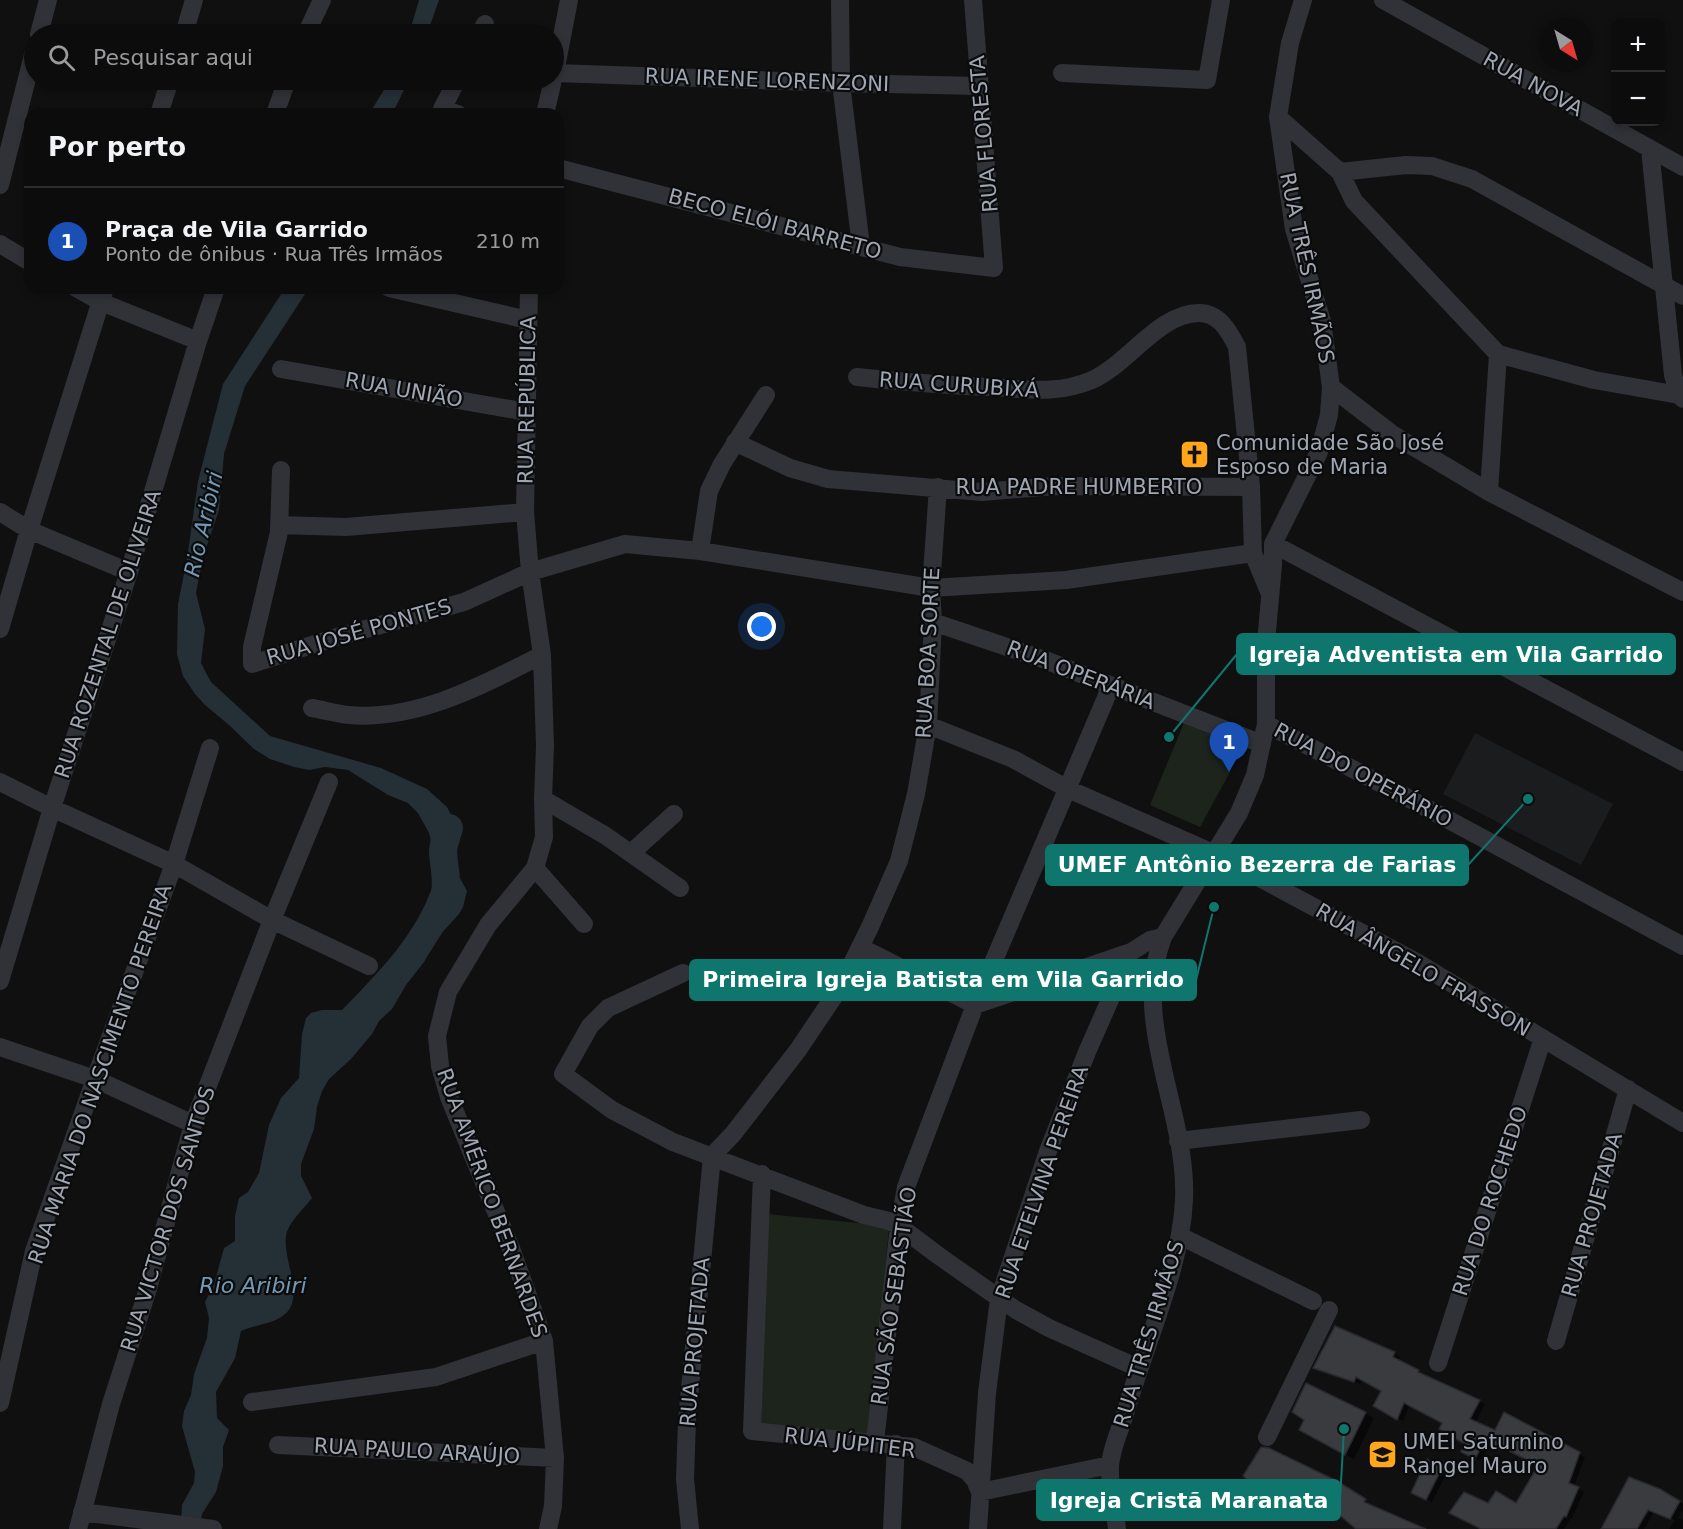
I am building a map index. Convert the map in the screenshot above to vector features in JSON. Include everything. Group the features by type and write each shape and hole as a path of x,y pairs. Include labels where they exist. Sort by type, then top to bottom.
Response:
{"street":[{"path":"42,24 48,0"},
{"path":"187,24 194,0"},
{"path":"311,24 322,0"},
{"path":"564,24 568,0"},
{"path":"840,0 841,83 861,246"},
{"name":"RUA FLORESTA","path":"973,0 994,268"},
{"path":"1062,73 1207,80 1221,0"},
{"name":"RUA TRÊS IRMÃOS","path":"1117,1529 1110,1465 1138,1368 1166,1289 1180,1236 1184,1190 1183,1169 1155,1026 1152,989 1157,953 1163,937 1239,813 1255,775 1266,724 1266,642 1273,544 1319,452 1329,415 1331,387 1322,321 1294,229 1278,117 1290,43 1303,0"},
{"name":"RUA NOVA","path":"1383,0 1683,167"},
{"name":"RUA IRENE LORENZONI","path":"564,77 980,86"},
{"path":"0,185 24,90"},
{"path":"161,108 167,90"},
{"path":"277,108 283,90"},
{"path":"443,108 452,90"},
{"path":"546,108 551,90"},
{"path":"1278,117 1340,172 1354,201 1498,354 1594,380 1681,397"},
{"path":"1650,149 1673,375 1681,397"},
{"path":"1340,172 1406,165 1432,166 1472,179 1683,296"},
{"name":"BECO ELÓI BARRETO","path":"564,170 900,257 994,268"},
{"path":"0,244 24,258"},
{"name":"RUA ROZENTAL DE OLIVEIRA","path":"0,981 214,294"},
{"path":"415,294 528,320"},
{"name":"RUA REPÚBLICA","path":"525,512 529,294"},
{"path":"0,629 28,530 103,295 198,341"},
{"name":"RUA CURUBIXÁ","path":"857,377 1046,392 1092,380 1127,357 1157,330 1172,320 1198,313 1213,315 1228,329 1237,347 1251,487"},
{"path":"1489,492 1498,354"},
{"name":"RUA UNIÃO","path":"281,369 527,412"},
{"path":"1331,387 1392,434 1489,492 1683,592"},
{"path":"700,550 709,491 735,442 766,395"},
{"name":"RUA PADRE HUMBERTO","path":"735,442 790,468 828,478 982,492 1056,486 1251,487"},
{"name":"RUA JOSÉ PONTES","path":"280,470 279,525 252,647 252,664 337,637 464,602 530,572"},
{"name":"RUA BOA SORTE","path":"712,1156 733,1134 798,1050 841,986 899,861 916,794 928,725 933,622 931,588 938,487"},
{"path":"1251,487 1253,553 1271,596"},
{"path":"0,512 28,530 129,572"},
{"path":"279,525 346,527 525,512"},
{"name":"RUA AMÉRICO BERNARDES","path":"525,512 530,572 542,655 545,746 544,837 535,868 488,925 448,992 437,1035 440,1066 449,1097 512,1251 544,1341 555,1458 553,1506 548,1529"},
{"path":"530,572 625,544 700,550 931,588 1066,580 1253,553"},
{"path":"1273,544 1683,762"},
{"name":"RUA OPERÁRIA","path":"933,622 1045,660 1262,744"},
{"path":"312,708 349,715 392,713 439,703 492,681 542,655"},
{"name":"RUA SÃO SEBASTIÃO","path":"875,1442 899,1226 906,1187 975,1005 1111,686"},
{"name":"RUA DO OPERÁRIO","path":"1266,724 1683,946"},
{"name":"RUA ÂNGELO FRASSON","path":"928,725 1013,759 1068,789 1213,853 1418,963 1683,1123"},
{"name":"RUA MARIA DO NASCIMENTO PEREIRA","path":"0,1403 34,1251 174,864 210,748"},
{"path":"0,782 174,864 272,920 369,966"},
{"name":"RUA VICTOR DOS SANTOS","path":"80,1520 111,1404 147,1292 193,1124 272,920 329,782"},
{"path":"543,799 631,853 681,888"},
{"path":"631,853 674,814"},
{"path":"535,868 584,924"},
{"path":"860,947 975,1005 1131,952 1150,940 1163,937"},
{"name":"RUA ETELVINA PEREIRA","path":"978,1529 987,1393 999,1299 1048,1151 1131,952"},
{"path":"683,973 608,1008 590,1026 563,1074 612,1110 673,1142 762,1174 864,1215 899,1226 999,1299 1049,1328 1138,1368"},
{"name":"RUA DO ROCHEDO","path":"1438,1363 1543,1038"},
{"path":"0,1047 95,1079 193,1124"},
{"name":"RUA PROJETADA","path":"1556,1341 1628,1089"},
{"path":"1178,1141 1361,1120"},
{"name":"RUA PROJETADA","path":"690,1529 686,1479 687,1419 712,1156"},
{"name":"RUA JÚPITER","path":"762,1174 752,1431 914,1447 967,1472 975,1480 980,1492"},
{"path":"1180,1236 1321,1305 1267,1437"},
{"path":"252,1402 436,1377 544,1341"},
{"path":"892,1529 896,1444"},
{"name":"RUA PAULO ARAÚJO","path":"278,1445 555,1458"},
{"path":"980,1492 1110,1465"},
{"path":"80,1520 160,1523 209,1529"}],"shaded area":[{"path":"1186,718 1240,739 1230,772 1200,827 1150,805"},
{"path":"1475,733 1613,804 1581,865 1443,794"},
{"path":"767,1214 889,1226 872,1435 761,1427"}],"water":[{"path":"419,0 439,0 431,24 412,24"},
{"path":"384,90 404,90 395,108 373,108"},
{"name":"Rio Aribiri","path":"281,294 305,294 245,386 224,454 219,510 203,557 196,593 205,629 201,663 211,682 270,736 381,768 427,789 447,807 455,823 453,846 455,869 467,891 459,914 439,936 392,1009 379,1021 372,1034 351,1059 329,1079 322,1091 314,1129 301,1164 301,1176 312,1198 293,1221 286,1237 293,1288 291,1307 280,1318 241,1331 235,1358 216,1392 217,1418 229,1430 223,1447 223,1466 216,1492 202,1514 199,1529 181,1526 182,1505 194,1483 195,1472 182,1426 194,1374 207,1338 209,1318 205,1302 214,1284 224,1248 235,1241 235,1216 239,1198 248,1192 259,1173 269,1125 281,1098 299,1078 302,1034 306,1018 311,1013 322,1010 353,1010 361,1014 372,1009 406,960 423,943 449,900 452,889 429,833 418,813 408,803 388,795 348,770 325,767 309,770 270,759 254,749 205,705 183,676 177,654 178,604 198,481 223,384"}],"building":[{"path":"1335,1326 1395,1352 1393,1357 1419,1370 1418,1372 1480,1400 1470,1419 1495,1430 1504,1412 1580,1452 1569,1483 1579,1487 1566,1517 1564,1516 1556,1529 1481,1529 1449,1513 1464,1492 1488,1503 1496,1491 1516,1503 1538,1466 1502,1447 1500,1450 1485,1440 1475,1459 1461,1452 1465,1444 1439,1429 1442,1423 1404,1403 1397,1420 1373,1406 1381,1391 1356,1377 1354,1382 1313,1368"},
{"path":"1306,1383 1366,1412 1345,1455 1299,1430 1304,1420 1292,1412"},
{"path":"1261,1447 1269,1448 1337,1481 1366,1499 1364,1502 1426,1529 1356,1529 1319,1498 1309,1517 1273,1489 1267,1499 1243,1476"},
{"path":"1427,1459 1442,1468 1426,1500 1411,1493"},
{"path":"1629,1477 1660,1489 1680,1501 1670,1519 1648,1510 1637,1529 1601,1529"}],"waterway":[{"name":"Rio Aribiri","path":"332,1041 410,956 435,917 445,891 443,850 449,828"}],"place":[{"name":"Comunidade São José Esposo de Maria","path":"1195,455"},
{"name":"Igreja Adventista em Vila Garrido","path":"1169,737"},
{"name":"Praça de Vila Garrido","path":"1229,772"},
{"name":"UMEF Antônio Bezerra de Farias","path":"1528,799"},
{"name":"Primeira Igreja Batista em Vila Garrido","path":"1214,907"},
{"name":"Igreja Cristã Maranata","path":"1344,1429"},
{"name":"UMEI Saturnino Rangel Mauro","path":"1382,1454"}]}
